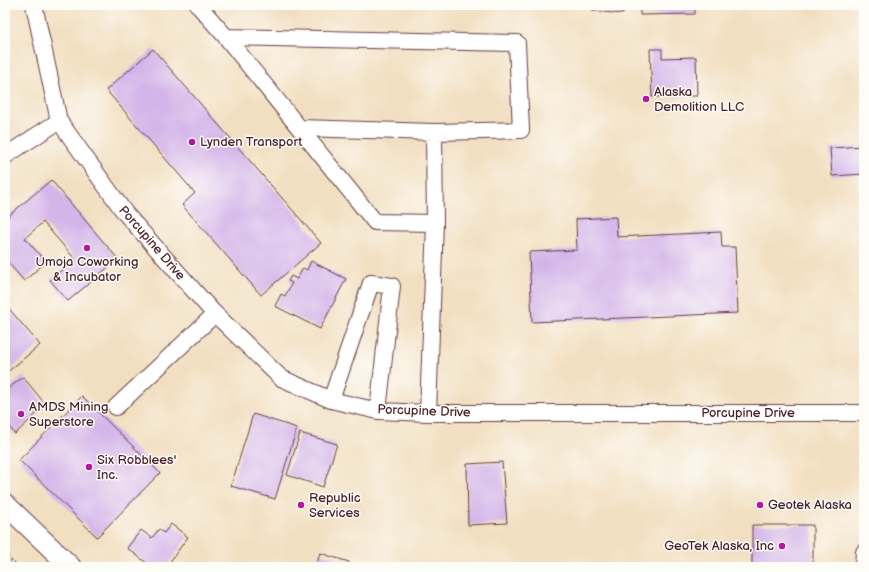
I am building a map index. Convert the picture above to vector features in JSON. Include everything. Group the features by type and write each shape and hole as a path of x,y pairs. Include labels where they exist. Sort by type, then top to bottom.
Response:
{"main road":[{"path":"5,504 71,567"}],"street":[{"name":"Porcupine Drive","path":"34,5 59,121 125,213 215,314 281,378 331,400 378,411 428,414 864,413"},
{"path":"198,5 226,37 375,222 435,223"},
{"path":"226,37 517,43 521,130 434,132 300,128"},
{"path":"5,156 59,121"},
{"path":"428,414 435,223 434,132"},
{"path":"331,400 371,283 392,286 378,411"},
{"path":"116,407 215,314"},
{"path":"862,567 864,552"}],"path":[{"path":"5,555 18,567"}],"building":[{"path":"594,5 623,5 623,14 593,11"},
{"path":"640,5 695,5 695,14 640,15"},
{"name":"Lynden Transport","path":"153,49 321,243 261,295 182,205 195,193 106,90"},
{"path":"650,49 662,49 662,58 696,57 697,96 652,97"},
{"path":"864,146 864,174 832,176 830,148"},
{"name":"Umoja Coworking & Incubator","path":"51,180 118,259 68,301 50,280 75,259 43,222 25,238 46,262 24,281 5,259 5,214 7,217"},
{"path":"616,217 617,237 721,232 722,247 735,247 738,313 532,322 529,252 577,250 576,219"},
{"path":"311,261 346,279 320,329 275,306 281,294 285,296 292,283 288,281 291,276 297,279 303,268 307,270"},
{"path":"5,304 40,345 5,374"},
{"name":"AMDS Mining Superstore","path":"23,377 46,405 15,434 5,422 5,391"},
{"name":"Six Robblees' Inc.","path":"82,396 160,473 97,537 19,460"},
{"path":"253,414 297,428 275,499 231,486"},
{"path":"300,433 337,444 323,487 287,475"},
{"path":"502,462 507,523 468,525 467,464"},
{"path":"171,524 188,537 166,567 152,567 127,548 141,530 152,538 159,529 164,533"},
{"name":"GeoTek Alaska, Inc","path":"752,525 813,525 813,567 752,567"},
{"path":"320,553 349,562 348,567 316,567"}],"place":[{"name":"Alaska Demolition LLC","path":"646,99"},
{"name":"Lynden Transport","path":"192,142"},
{"name":"Umoja Coworking & Incubator","path":"87,248"},
{"name":"AMDS Mining Superstore","path":"21,414"},
{"name":"Six Robblees' Inc.","path":"89,467"},
{"name":"Republic Services","path":"301,505"},
{"name":"Geotek Alaska","path":"760,505"},
{"name":"GeoTek Alaska, Inc","path":"782,546"}]}
